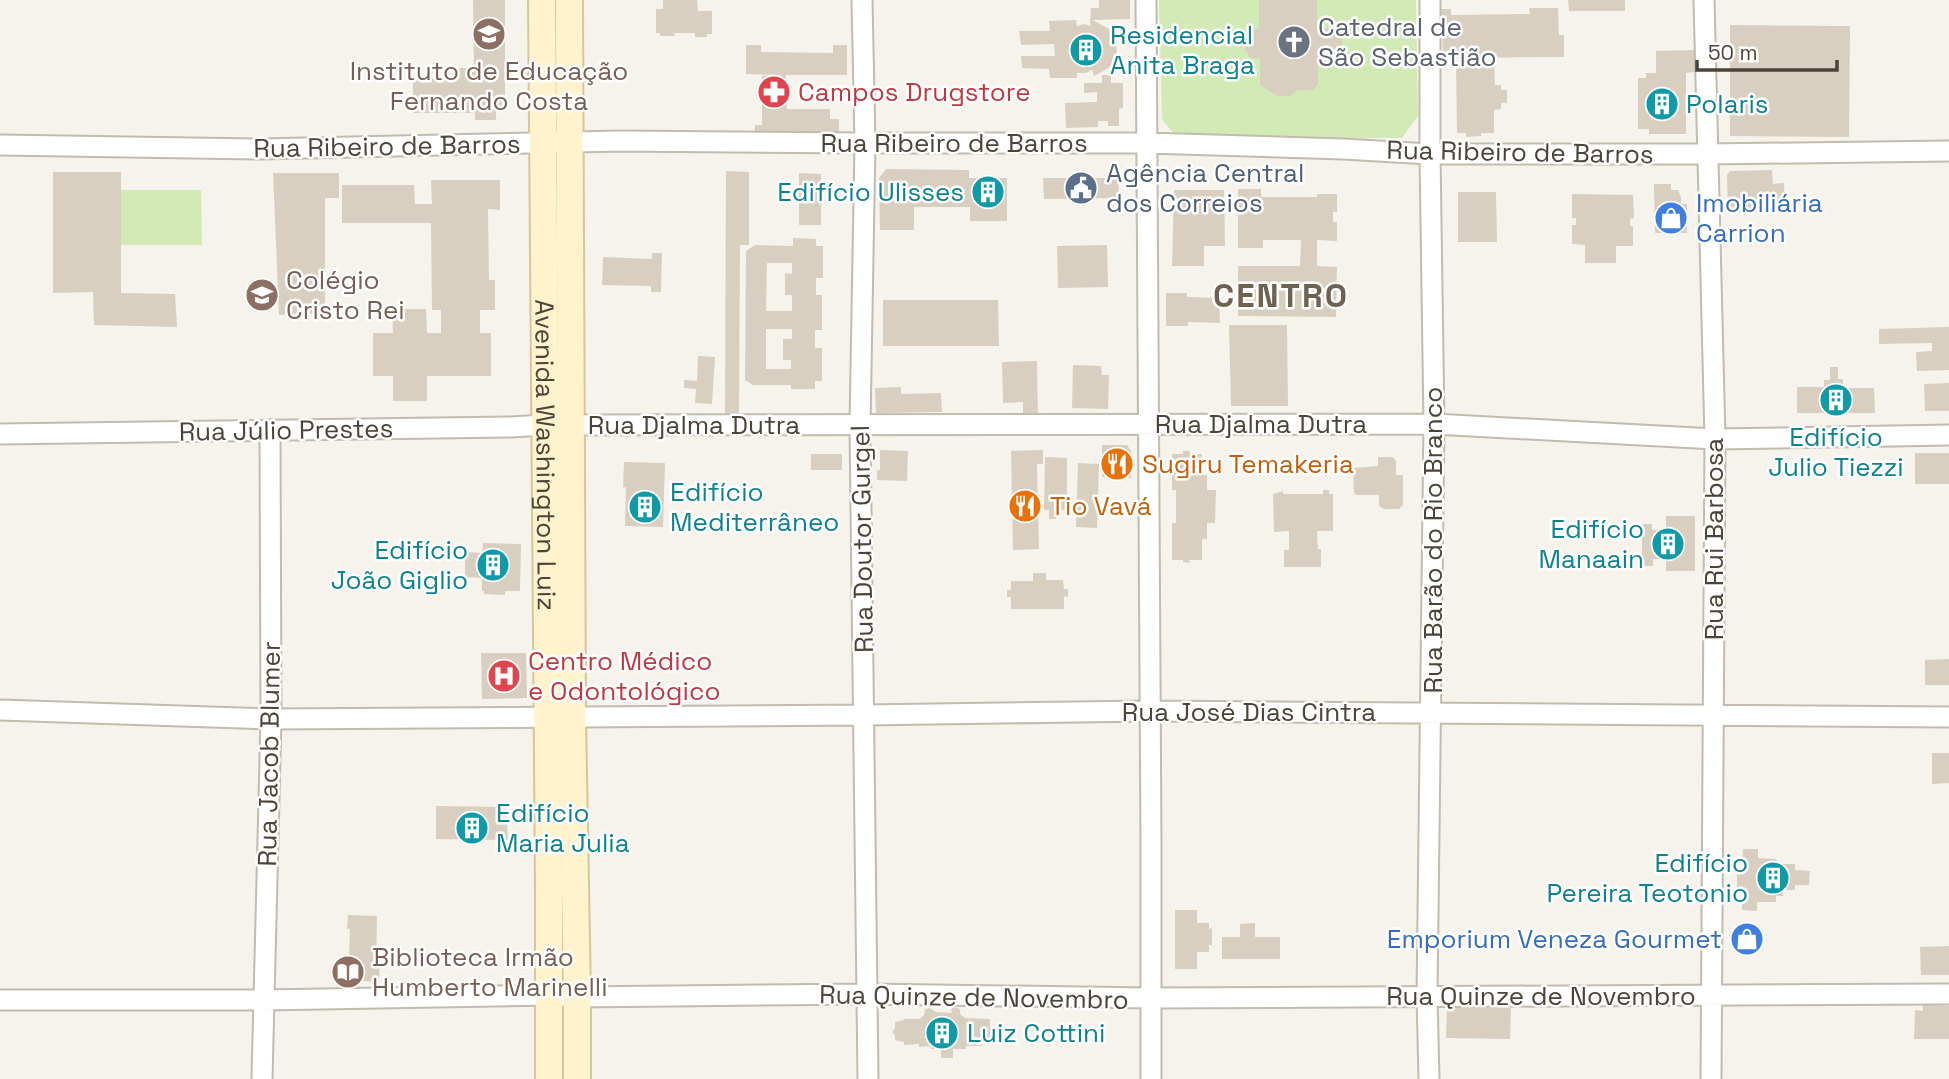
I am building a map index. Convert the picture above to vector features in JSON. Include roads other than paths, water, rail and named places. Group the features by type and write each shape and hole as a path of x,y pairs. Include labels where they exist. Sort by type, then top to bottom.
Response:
{"main road":[{"name":"Avenida Washington Luiz","path":"542,0 544,425 577,997 576,1079"},
{"name":"Avenida Washington Luiz","path":"548,1079 572,425 569,0"}],"street":[{"name":"Rua Doutor Gurgel","path":"862,0 865,143 860,426 869,1079"},
{"path":"1146,0 1151,1079"},
{"name":"Rua Barão do Rio Branco","path":"1429,1079 1427,996 1434,424 1430,0"},
{"name":"Rua Rui Barbosa","path":"1704,0 1715,439 1711,1079"},
{"name":"Rua Ribeiro de Barros","path":"0,145 261,149 570,141 1147,143 1430,154 1949,151"},
{"name":"Rua Djalma Dutra","path":"572,425 1434,424 1715,439 1949,435"},
{"name":"Rua Júlio Prestes","path":"0,434 572,425"},
{"name":"Rua Jacob Blumer","path":"262,1079 271,719 270,429"},
{"name":"Rua José Dias Cintra","path":"0,710 271,719 1150,711 1949,717"},
{"name":"Rua Quinze de Novembro","path":"0,1000 264,1000 550,995 1150,998 1949,994"}],"place":[{"name":"Instituto de Educação Fernando Costa","path":"489,34"},
{"name":"Catedral de São Sebastião","path":"1294,42"},
{"name":"Residencial Anita Braga","path":"1086,50"},
{"name":"Campos Drugstore","path":"774,92"},
{"name":"Polaris","path":"1662,104"},
{"name":"Agência Central dos Correios","path":"1081,188"},
{"name":"Edifício Ulisses","path":"988,192"},
{"name":"Imobiliária Carrion","path":"1671,218"},
{"name":"Colégio Cristo Rei","path":"262,295"},
{"name":"Edifício Julio Tiezzi","path":"1836,400"},
{"name":"Sugiru Temakeria","path":"1117,464"},
{"name":"Tio Vavá","path":"1025,506"},
{"name":"Edifício Mediterrâneo","path":"645,507"},
{"name":"Edifício Manaain","path":"1668,544"},
{"name":"Edifício João Giglio","path":"493,565"},
{"name":"Centro Médico e Odontológico","path":"504,676"},
{"name":"Edifício Maria Julia","path":"472,828"},
{"name":"Edifício Pereira Teotonio","path":"1773,878"},
{"name":"Emporium Veneza Gourmet","path":"1747,939"},
{"name":"Biblioteca Irmão Humberto Marinelli","path":"348,972"},
{"name":"Luiz Cottini","path":"942,1033"}],"district":[{"name":"CENTRO","path":"1281,295"}]}
